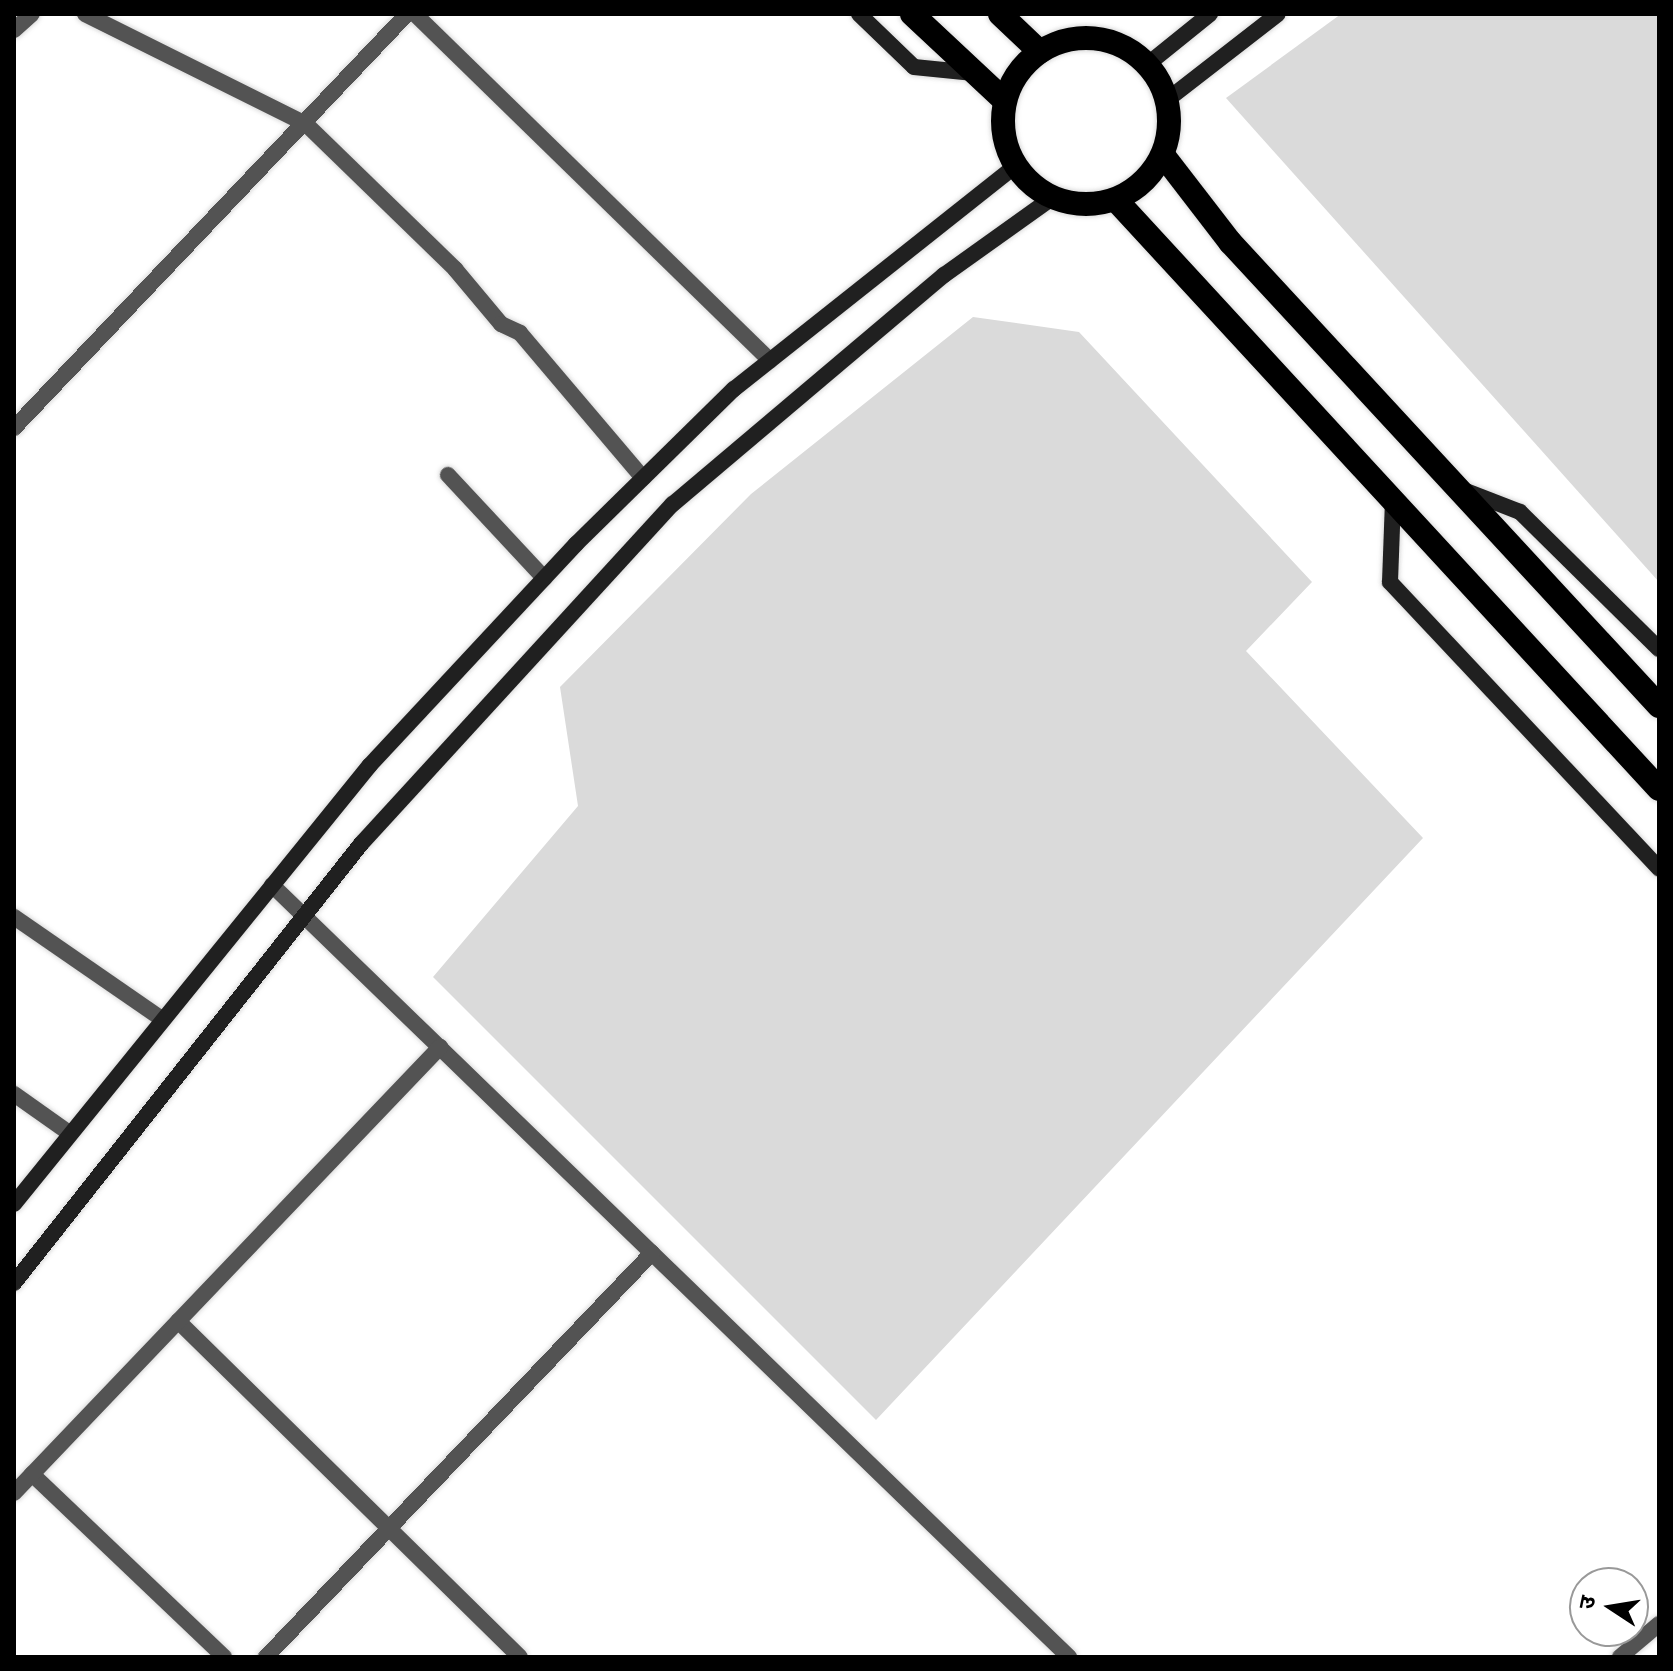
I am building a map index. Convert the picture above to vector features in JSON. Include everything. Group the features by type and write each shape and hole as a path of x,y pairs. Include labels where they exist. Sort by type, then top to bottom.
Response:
{"highway":[{"path":"912,14 1004,100 1015,166 1052,198 1084,206 1116,200 1142,184 1163,155 1167,100 1148,64 1120,44 1087,37 1040,52 1004,100"},
{"path":"1009,19 1040,52"},
{"path":"1163,155 1230,242 1659,706"},
{"path":"1116,200 1659,789"}],"street":[{"path":"14,30 32,14"},
{"path":"85,14 306,124 455,269 501,324 520,333 643,478"},
{"path":"14,428 306,124 407,14"},
{"path":"415,14 770,360"},
{"path":"859,14 914,67 974,73"},
{"path":"1148,64 1210,14"},
{"path":"1167,100 1278,14"},
{"path":"14,1204 370,765 544,578 643,478 770,360 1015,166"},
{"path":"14,1283 304,916 673,504 944,275 1052,198"},
{"path":"448,475 544,578"},
{"path":"1460,488 1520,512 1659,649"},
{"path":"1393,500 1390,582 1659,868"},
{"path":"272,885 1069,1657"},
{"path":"14,917 162,1019"},
{"path":"14,1493 440,1047"},
{"path":"14,1094 69,1133"},
{"path":"266,1657 652,1253"},
{"path":"178,1321 520,1657"},
{"path":"32,1474 224,1657"},
{"path":"1620,1657 1659,1624"}],"shaded area":[{"path":"1341,14 1659,14 1659,582 1226,98"},
{"path":"973,317 1079,332 1312,582 1246,651 1423,838 876,1420 433,977 578,806 560,687 751,494"}]}
